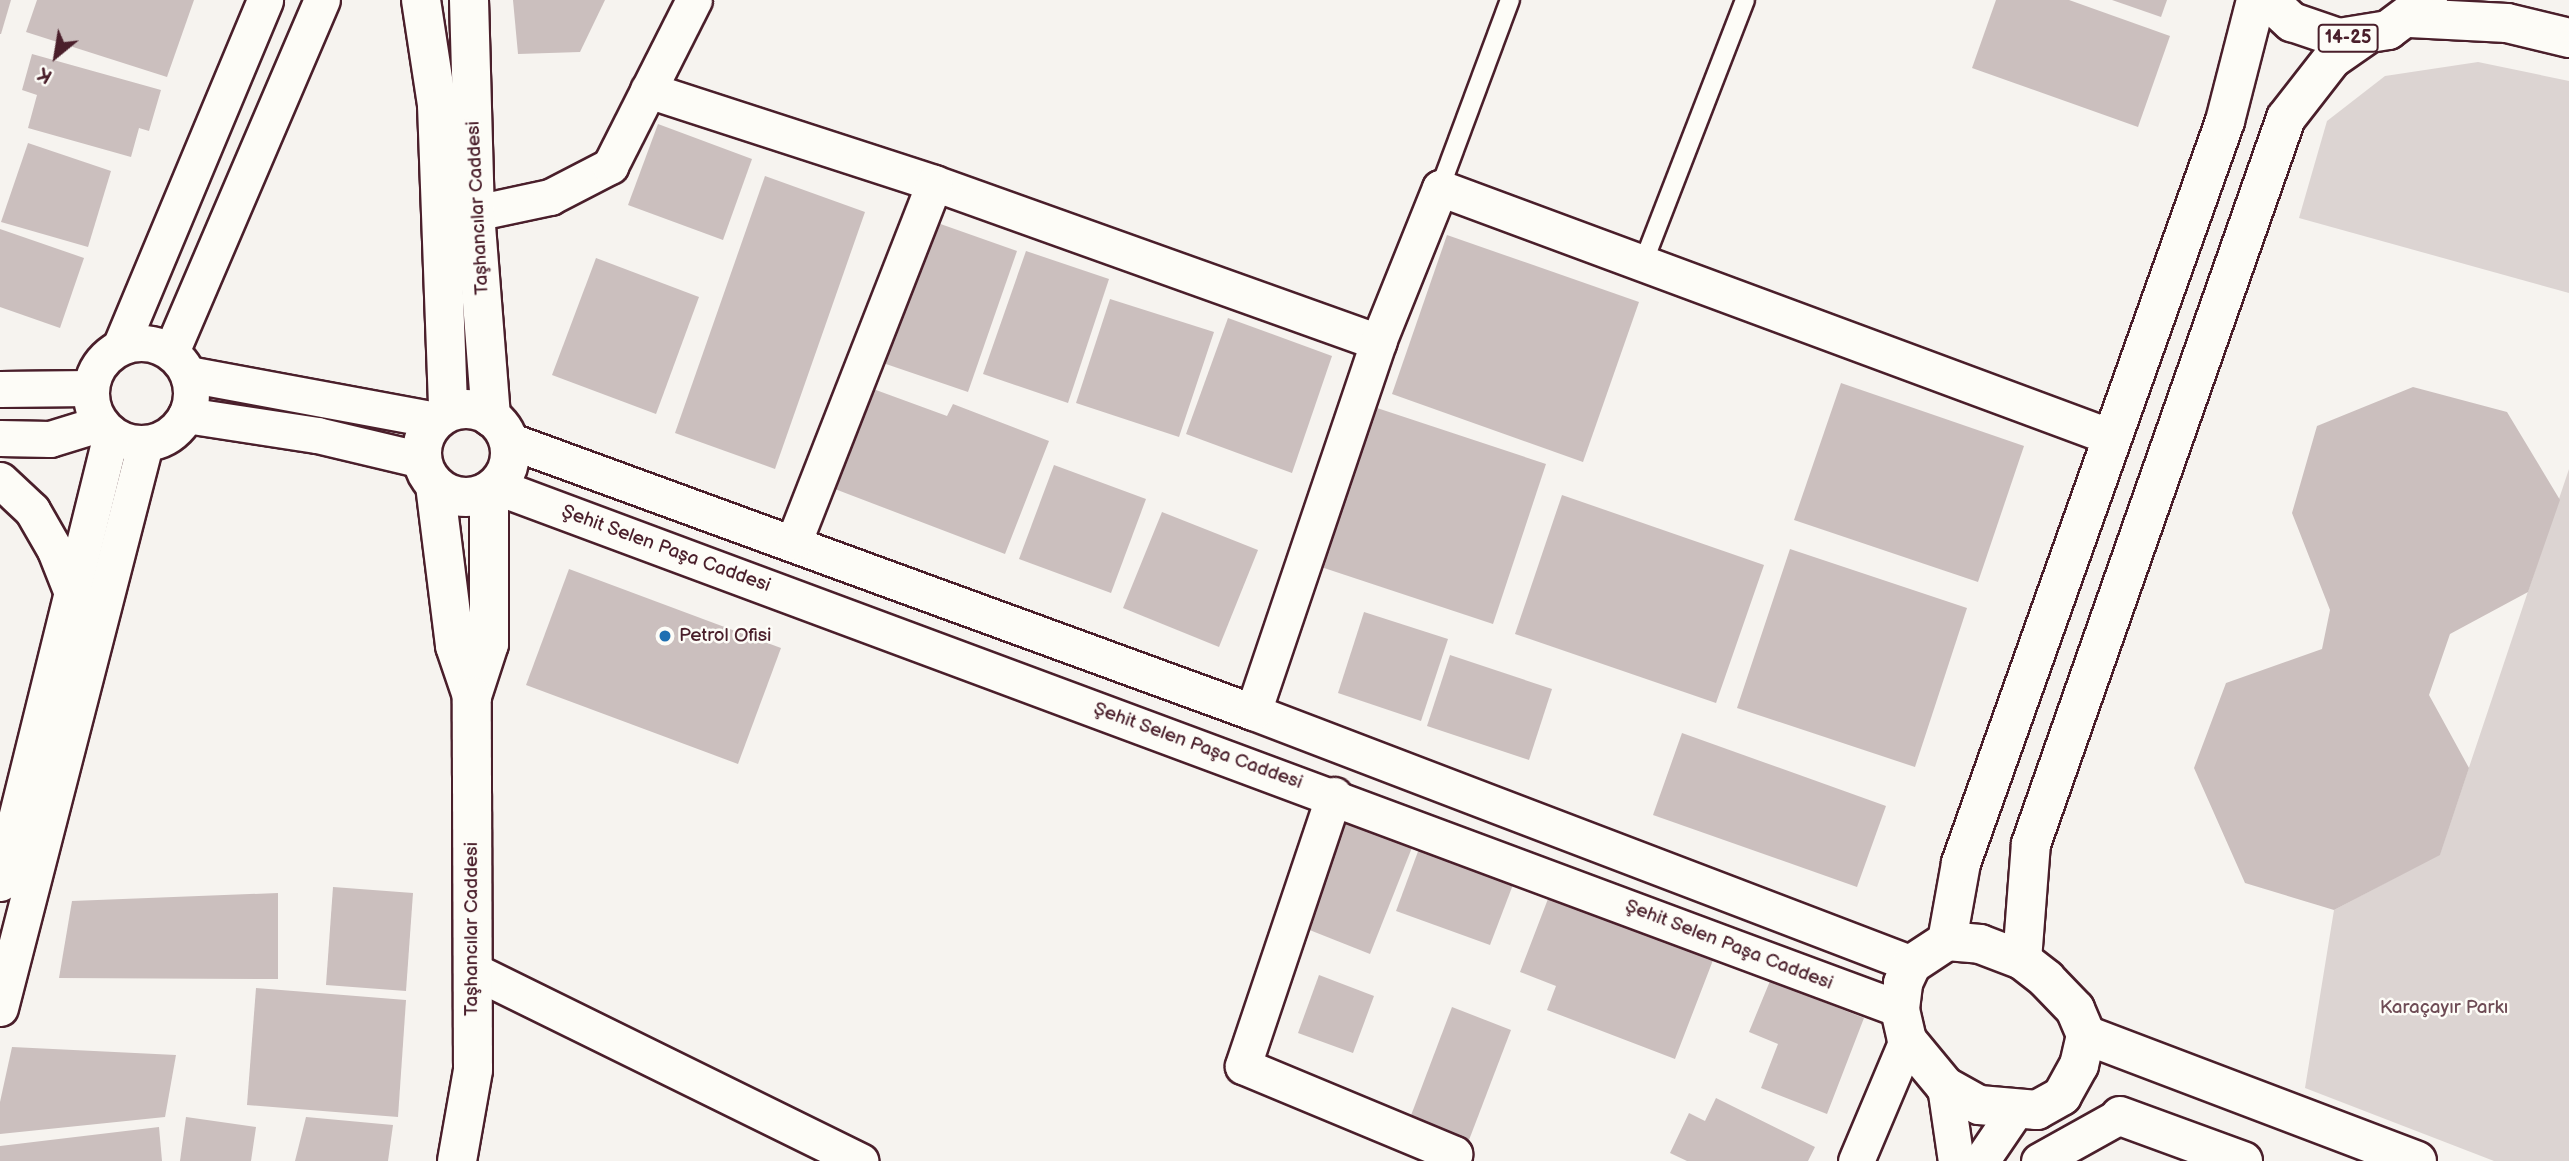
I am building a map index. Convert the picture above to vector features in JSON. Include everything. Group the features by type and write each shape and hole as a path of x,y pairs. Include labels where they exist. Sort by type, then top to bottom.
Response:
{"main road":[{"name":"Taşhancılar Caddesi","path":"421,0 437,105 442,416"},
{"name":"Taşhancılar Caddesi","path":"469,0 475,213 500,428"},
{"path":"1947,941 1961,863 2225,121 2256,0"},
{"name":"14-25","path":"2268,0 2292,22 2315,33 2364,37 2419,9 2569,38"},
{"path":"2022,960 2031,844 2286,118 2332,59 2364,37"},
{"path":"428,472 461,498 492,489 508,469 500,428 463,409 442,416 427,431 428,472 454,646 472,696"},
{"path":"472,696 489,644 492,489"},
{"name":"Taşhancılar Caddesi","path":"457,1161 473,1070 472,696"},
{"path":"1947,941 1980,944 2022,960 2075,1009 2086,1035 2078,1065 2062,1096 2037,1110 2015,1111 1979,1105 1945,1086 1903,1024 1903,984 1912,964 1947,941"},
{"path":"2086,1035 2417,1161"},
{"path":"2120,1116 2243,1161"}],"street":[{"path":"0,883 7,827 72,593 105,429 90,388 95,370 120,347 265,0"},
{"path":"0,438 50,439 105,429 145,444 176,429 187,415 191,398 179,363 322,0"},
{"path":"475,213 550,197 610,166 694,0"},
{"path":"648,90 934,183 1378,342"},
{"path":"794,541 934,183"},
{"path":"1253,712 1378,342 1440,188 2111,437"},
{"path":"120,347 138,342 179,363 442,416"},
{"path":"0,388 90,388"},
{"path":"187,415 317,435 428,472"},
{"path":"500,428 1912,964"},
{"path":"0,1009 145,444"},
{"path":"0,480 32,510 55,550 72,593"},
{"name":"Şehit Selen Paşa Caddesi","path":"492,489 1334,795 1903,1024"},
{"path":"1334,795 1243,1066 1454,1154 1452,1161"},
{"path":"472,970 861,1161"},
{"path":"1856,1161 1903,1024"},
{"path":"1945,1086 1956,1161"},
{"path":"2062,1096 2120,1116"},
{"path":"1981,1161 2015,1111"},
{"path":"2039,1161 2120,1116"}],"lane":[{"path":"1440,188 1510,0"},
{"path":"1643,262 1745,0"}],"green space":[{"path":"2478,62 2569,81 2569,293 2299,218 2327,121 2385,76"},
{"name":"Karaçayır Parkı","path":"2569,469 2569,1161 2494,1161 2305,1088 2334,910 2440,854"}],"building":[{"path":"0,0 11,0 1,34 0,34"},
{"path":"37,0 194,0 167,77 26,32"},
{"path":"513,0 605,0 580,52 518,54"},
{"path":"1996,0 2069,0 2170,36 2138,127 1972,68"},
{"path":"2112,0 2167,0 2161,17"},
{"path":"32,54 161,90 149,131 139,128 131,157 28,128 37,95 22,90"},
{"path":"658,124 752,159 723,240 628,205"},
{"path":"28,143 111,171 88,247 1,222"},
{"path":"765,176 865,212 775,469 675,433"},
{"path":"932,221 1017,251 968,392 883,363"},
{"path":"0,229 84,258 60,328 0,307"},
{"path":"1447,235 1639,302 1583,462 1392,394"},
{"path":"1026,251 1109,279 1068,403 983,374"},
{"path":"596,258 699,297 656,414 552,375"},
{"path":"1110,299 1214,332 1179,437 1076,403"},
{"path":"1228,318 1332,356 1292,473 1186,434"},
{"path":"1841,383 2024,446 1978,582 1794,520"},
{"path":"865,386 947,416 953,404 1049,441 1005,554 827,486"},
{"path":"2413,387 2507,412 2560,500 2528,592 2450,634 2429,695 2469,768 2440,855 2334,910 2245,883 2194,768 2226,683 2322,649 2330,610 2292,513 2317,426"},
{"path":"1374,407 1546,464 1493,624 1321,567"},
{"path":"1054,465 1146,499 1111,593 1019,559"},
{"path":"1562,495 1764,565 1716,703 1515,634"},
{"path":"1162,512 1258,550 1219,647 1123,608"},
{"path":"1790,549 1967,608 1915,767 1737,708"},
{"path":"569,569 781,648 738,764 526,685"},
{"path":"1364,612 1448,639 1421,721 1338,693"},
{"path":"1450,655 1552,689 1529,760 1427,726"},
{"path":"1682,733 1886,806 1857,887 1653,815"},
{"path":"1341,812 1415,840 1370,954 1297,925"},
{"path":"1420,846 1514,882 1490,945 1396,911"},
{"path":"333,887 413,893 406,991 326,985"},
{"path":"1551,891 1715,955 1675,1059 1547,1010 1556,986 1520,972"},
{"path":"278,893 278,979 59,978 72,901"},
{"path":"1319,975 1374,996 1353,1053 1298,1033"},
{"path":"1770,981 1864,1018 1827,1114 1761,1088 1778,1044 1749,1032"},
{"path":"256,988 406,1000 398,1117 247,1105"},
{"path":"1452,1007 1511,1030 1469,1140 1410,1118"},
{"path":"12,1047 176,1055 165,1117 0,1134 0,1102"},
{"path":"1716,1098 1815,1147 1808,1161 1687,1161 1670,1153 1689,1113 1705,1121"},
{"path":"186,1117 256,1127 251,1161 180,1161"},
{"path":"306,1117 393,1125 388,1161 295,1161"},
{"path":"159,1127 162,1161 0,1161 0,1146"}],"place":[{"name":"Petrol Ofisi","path":"665,636"}]}
